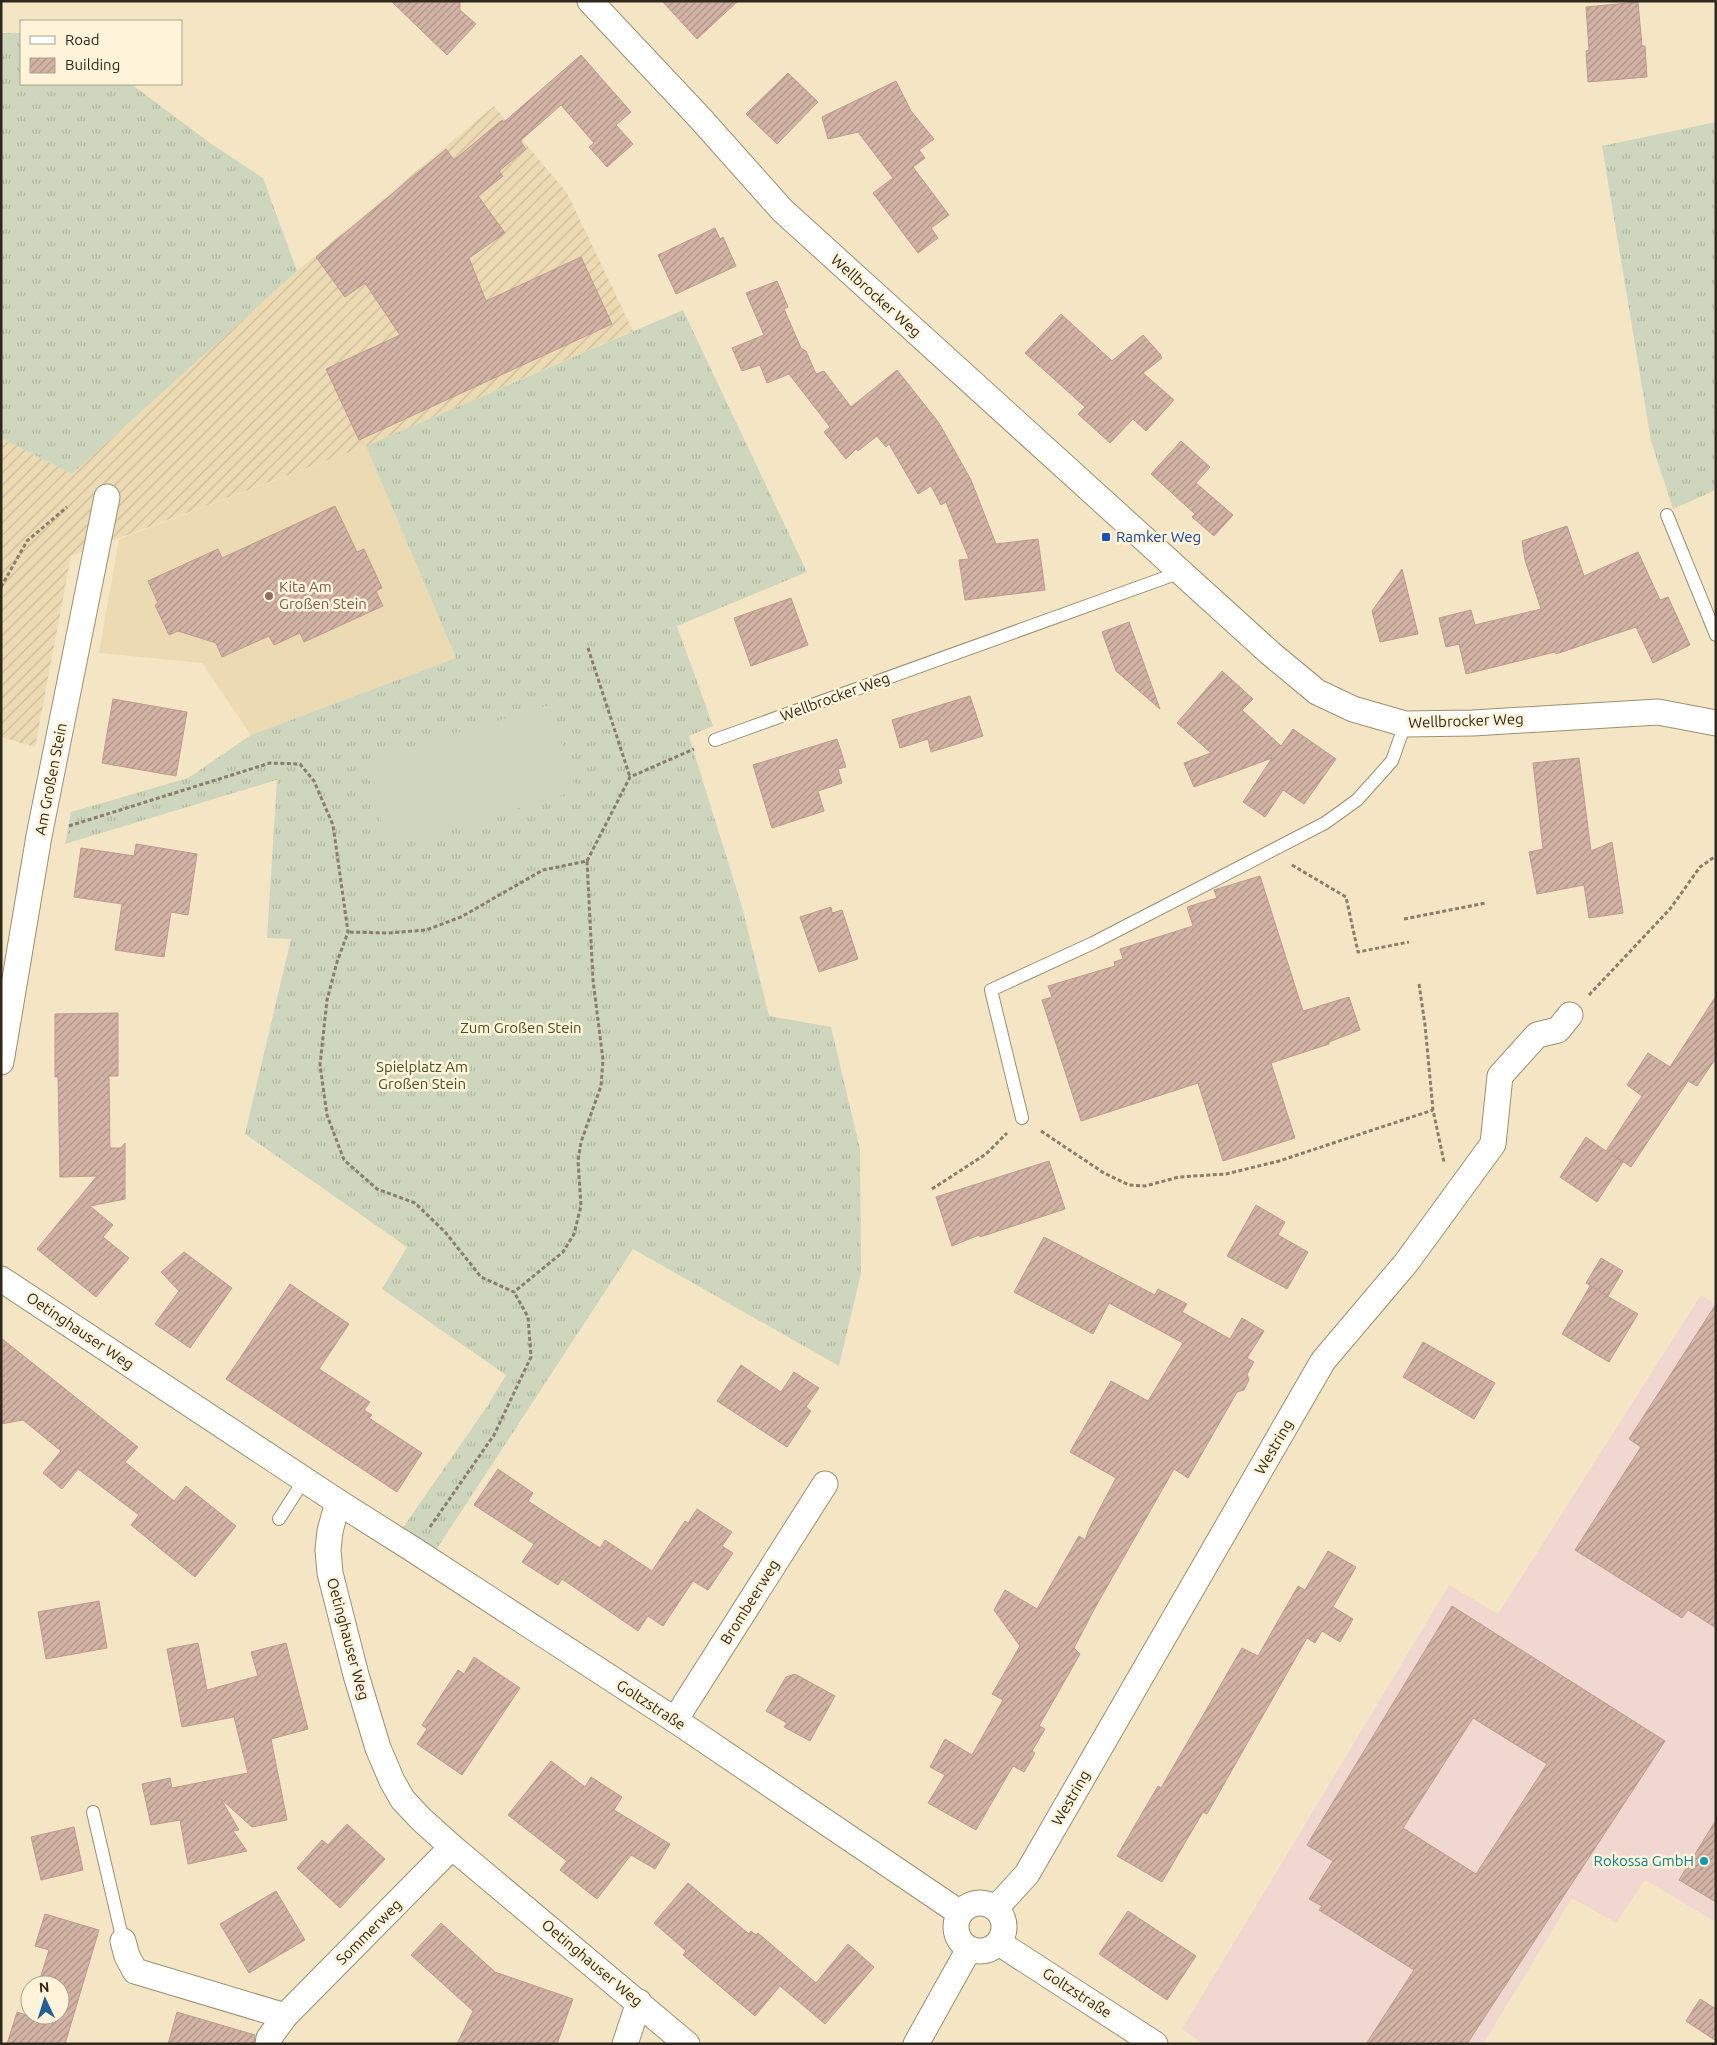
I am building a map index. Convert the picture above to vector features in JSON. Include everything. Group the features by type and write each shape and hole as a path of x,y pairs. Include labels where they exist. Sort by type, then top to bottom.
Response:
{"street":[{"name":"Wellbrocker Weg","path":"590,1 700,118 782,210 1270,653 1317,692 1354,708 1406,724 1473,723 1658,712 1714,718"},
{"name":"Am Großen Stein","path":"1,1062 40,836 107,497"},
{"name":"Westring","path":"996,1908 1027,1874 1323,1361 1406,1263 1493,1144 1500,1076 1537,1035 1558,1030 1570,1015"},
{"name":"Oetinghauser Weg","path":"1,1279 338,1502 329,1541 330,1573 356,1675 378,1748 392,1781 403,1800 452,1847 687,2044"},
{"name":"Brombeerweg","path":"675,1720 825,1484"},
{"name":"Goltzstraße","path":"338,1502 675,1720 960,1914"},
{"name":"Sommerweg","path":"268,2044 269,2038 286,2016 452,1847"},
{"path":"981,1903 996,1908 1002,1916 1004,1925 999,1943 990,1949 980,1951 969,1949 961,1942 957,1933 956,1923 960,1914 973,1904 981,1903"},
{"path":"123,1941 134,1971 286,2016"},
{"name":"Goltzstraße","path":"999,1943 1155,2044"},
{"path":"916,2044 969,1949"},
{"path":"625,2044 639,2002"}],"lane":[{"path":"1667,515 1716,634"},
{"name":"Wellbrocker Weg","path":"715,740 1181,572"},
{"path":"1022,1118 991,990 1093,943 1282,847 1325,823 1357,800 1392,761 1406,724"},
{"path":"279,1519 304,1480"},
{"path":"93,1812 123,1941"}],"path":[{"path":"1,587 27,541 67,507"},
{"path":"588,648 630,777"},
{"path":"514,1292 563,1252 574,1234 581,1206 578,1161 581,1142 601,1086 603,1060 593,980 587,861 630,777 715,740"},
{"path":"40,836 270,763 300,764 314,781 333,825 348,932 337,962 327,1000 320,1066 327,1115 344,1160 377,1189 415,1202 445,1232 480,1277 514,1292 528,1317 531,1357 494,1435 414,1550"},
{"path":"1282,847 1290,864 1346,897 1358,952 1409,942"},
{"path":"1570,1015 1670,908 1700,867 1716,856"},
{"path":"348,932 388,933 426,930 460,917 543,870 587,861"},
{"path":"1404,919 1486,903"},
{"path":"1419,984 1433,1110 1452,1199"},
{"path":"932,1189 986,1154 1022,1118 1104,1173 1129,1185 1145,1186 1179,1177 1226,1174 1270,1163 1433,1110"}],"shaded area":[{"path":"494,106 567,193 633,331 366,446 71,556 35,747 1,737 1,438 72,474 297,271"},
{"name":"Kita Am Großen Stein","path":"366,446 456,658 251,735 202,663 99,653 119,539"},
{"path":"1701,1295 1716,1305 1716,1922 1645,1880 1616,1923 1572,1898 1483,2044 1203,2044 1182,2029 1449,1585 1498,1614"}],"green space":[{"path":"1,33 20,33 20,85 132,85 213,145 263,178 297,271 72,474 1,438"},
{"path":"1716,122 1716,490 1673,509 1651,441 1602,146"},
{"name":"Zum Großen Stein","path":"683,310 807,572 677,626 713,726 689,736 742,907 769,1016 831,1027 860,1149 861,1273 839,1366 633,1249 434,1553 400,1532 488,1405 506,1375 382,1289 407,1247 245,1134 291,939 267,938 277,780 65,844 71,812 188,778 251,735 456,658 366,446"},
{"path":"550,705 576,791 389,847 364,761"}],"building":[{"path":"391,1 460,1 460,10 476,24 447,55"},
{"path":"662,1 738,1 697,39"},
{"path":"1638,2 1642,46 1645,46 1647,77 1588,82 1586,51 1589,50 1586,7"},
{"path":"581,55 631,112 616,125 633,144 607,167 589,147 594,143 561,105 520,141 526,149 499,171 503,176 478,196 505,233 469,258 486,301 581,257 612,324 359,440 326,369 400,335 365,283 345,297 316,257 446,149 454,160 502,120 504,122"},
{"path":"788,73 818,102 777,144 746,114"},
{"path":"896,81 911,111 934,139 919,150 925,158 913,167 949,215 931,228 938,238 918,253 873,193 893,178 858,132 828,139 822,117"},
{"path":"715,228 720,239 723,237 736,266 676,294 658,255"},
{"path":"777,281 788,307 784,309 801,348 806,351 816,374 824,371 851,407 897,370 939,423 971,480 996,544 1038,539 1045,590 965,600 959,560 969,559 946,502 941,505 931,486 918,494 889,444 886,447 877,436 858,451 856,449 846,459 824,432 830,427 789,374 767,383 760,365 742,371 732,348 764,335 746,293"},
{"path":"1061,314 1112,361 1143,335 1160,354 1162,358 1143,373 1174,400 1146,431 1133,419 1110,443 1078,414 1085,407 1025,353"},
{"path":"1181,441 1210,467 1196,483 1233,515 1214,536 1192,517 1195,514 1151,474"},
{"path":"335,506 357,552 364,549 382,588 376,591 383,606 304,642 300,633 274,645 269,636 222,657 216,643 178,631 169,635 155,605 158,603 148,581 218,549 222,558"},
{"path":"1567,526 1584,576 1638,552 1660,600 1668,597 1690,645 1653,663 1636,627 1556,654 1555,652 1466,674 1459,644 1446,647 1439,618 1471,610 1475,625 1541,609 1525,560 1522,541"},
{"path":"1402,569 1418,634 1380,642 1372,611"},
{"path":"791,598 808,645 751,666 734,618"},
{"path":"1129,622 1160,709 1116,671 1102,632"},
{"path":"1222,671 1253,699 1242,710 1281,746 1293,729 1336,759 1304,804 1283,790 1265,817 1243,802 1272,758 1194,787 1184,763 1211,753 1177,723"},
{"path":"970,696 983,736 931,752 928,739 900,748 892,720"},
{"path":"113,699 187,712 176,776 102,763"},
{"path":"837,739 846,767 838,769 842,783 818,791 824,811 772,828 753,765"},
{"path":"1579,758 1591,851 1612,842 1623,913 1589,918 1584,885 1537,894 1529,852 1543,849 1533,763"},
{"path":"136,844 197,854 188,915 171,912 164,957 115,950 122,904 74,897 81,848 134,856"},
{"path":"1260,876 1303,1011 1349,997 1360,1030 1329,1042 1329,1044 1271,1063 1295,1138 1223,1161 1198,1083 1081,1121 1042,1000 1052,997 1048,986 1115,966 1114,962 1123,959 1120,949 1193,926 1187,907 1217,898 1214,890"},
{"path":"831,907 832,913 842,910 858,959 819,972 800,917"},
{"path":"1716,996 1716,1058 1697,1086 1688,1081 1631,1167 1613,1155 1623,1162 1597,1202 1560,1177 1586,1137 1606,1151 1642,1096 1627,1085 1648,1053 1670,1067"},
{"path":"118,1013 118,1076 109,1076 110,1148 121,1148 125,1143 125,1199 90,1206 113,1225 103,1237 129,1258 96,1297 37,1249 97,1176 60,1177 58,1077 55,1077 55,1014"},
{"path":"1049,1161 1065,1209 980,1237 979,1235 952,1246 936,1197"},
{"path":"1256,1205 1285,1222 1278,1235 1308,1252 1287,1289 1227,1256"},
{"path":"1044,1237 1155,1295 1158,1289 1187,1304 1182,1312 1230,1339 1242,1318 1264,1331 1247,1358 1254,1362 1247,1374 1249,1380 1244,1390 1237,1392 1188,1478 1174,1469 1096,1606 1074,1648 1080,1654 1039,1726 1045,1729 1032,1751 1035,1753 1024,1772 1013,1766 976,1830 928,1803 945,1775 930,1767 945,1739 972,1755 1003,1700 992,1694 1020,1646 994,1610 1005,1590 1037,1609 1079,1536 1085,1540 1116,1478 1070,1452 1111,1381 1148,1401 1183,1343 1109,1303 1093,1334 1014,1292"},
{"path":"184,1252 232,1288 190,1348 155,1324 179,1291 161,1272"},
{"path":"1601,1258 1623,1271 1608,1296 1586,1283"},
{"path":"290,1284 349,1324 319,1369 370,1402 364,1410 372,1415 369,1418 422,1453 397,1492 226,1379"},
{"path":"1590,1286 1638,1314 1609,1362 1562,1334"},
{"path":"1716,1304 1716,1628 1688,1610 1682,1618 1575,1550 1641,1447 1629,1439"},
{"path":"1,1338 138,1447 125,1462 174,1501 186,1486 236,1526 195,1577 131,1525 139,1515 78,1469 62,1489 43,1473 61,1451 23,1420 1,1424"},
{"path":"1423,1342 1495,1383 1474,1419 1403,1377"},
{"path":"741,1365 781,1392 794,1372 819,1388 806,1407 811,1411 787,1447 717,1401"},
{"path":"498,1469 533,1493 528,1501 600,1548 605,1540 652,1571 685,1521 688,1523 697,1509 732,1532 722,1546 733,1553 708,1590 693,1581 663,1626 648,1616 638,1631 562,1579 558,1585 522,1562 534,1544 474,1505"},
{"path":"1328,1551 1356,1567 1333,1607 1353,1619 1340,1642 1322,1631 1315,1643 1307,1638 1207,1814 1203,1812 1162,1882 1117,1856 1158,1786 1161,1788 1242,1648 1258,1656 1298,1586 1305,1590"},
{"path":"99,1601 107,1648 46,1659 38,1612"},
{"path":"1452,1606 1665,1741 1467,2044 1366,2044 1414,1970 1319,1910 1322,1906 1309,1899 1333,1861 1307,1845","holes":["1473,1718 1547,1764 1476,1874 1403,1828"]},
{"path":"198,1643 207,1690 258,1676 251,1652 286,1643 308,1729 271,1739 287,1820 252,1827 221,1799 239,1830 233,1831 247,1851 188,1864 180,1820 151,1825 142,1784 170,1778 172,1788 248,1773 234,1717 182,1727 167,1649"},
{"path":"474,1657 520,1688 462,1775 417,1744 427,1729 422,1725 458,1670 464,1674"},
{"path":"795,1674 835,1696 810,1741 784,1727 787,1723 766,1711 786,1677"},
{"path":"551,1761 585,1787 591,1777 622,1797 614,1810 670,1844 655,1869 631,1855 597,1899 560,1870 567,1861 508,1815"},
{"name":"Rokossa GmbH","path":"1716,1820 1716,1902 1679,1880"},
{"path":"347,1824 385,1859 340,1908 297,1868 322,1840 328,1845"},
{"path":"74,1827 83,1870 41,1880 31,1837"},
{"path":"688,1883 749,1934 751,1931 756,1935 758,1933 816,1983 848,1944 874,1967 825,2024 780,1986 755,2016 683,1955 686,1951 654,1923"},
{"path":"276,1891 305,1940 249,1973 220,1924"},
{"path":"1128,1911 1196,1956 1167,2000 1099,1954"},
{"path":"45,1914 99,1930 65,2044 7,2044 17,2012 20,2013 20,2025 70,2025 70,1975 41,1975 49,1950 35,1946"},
{"path":"441,1923 495,1972 573,1999 557,2044 457,2044 473,2011 411,1955"},
{"path":"1700,1999 1716,2009 1716,2041 1686,2021"},
{"path":"177,2012 255,2035 254,2044 168,2044"}],"place":[{"name":"Ramker Weg","path":"1106,537"},
{"name":"Kita Am Großen Stein","path":"269,596"},
{"name":"Rokossa GmbH","path":"1704,1861"}],"park label":[{"name":"Spielplatz Am Großen Stein","path":"422,1076"}]}
